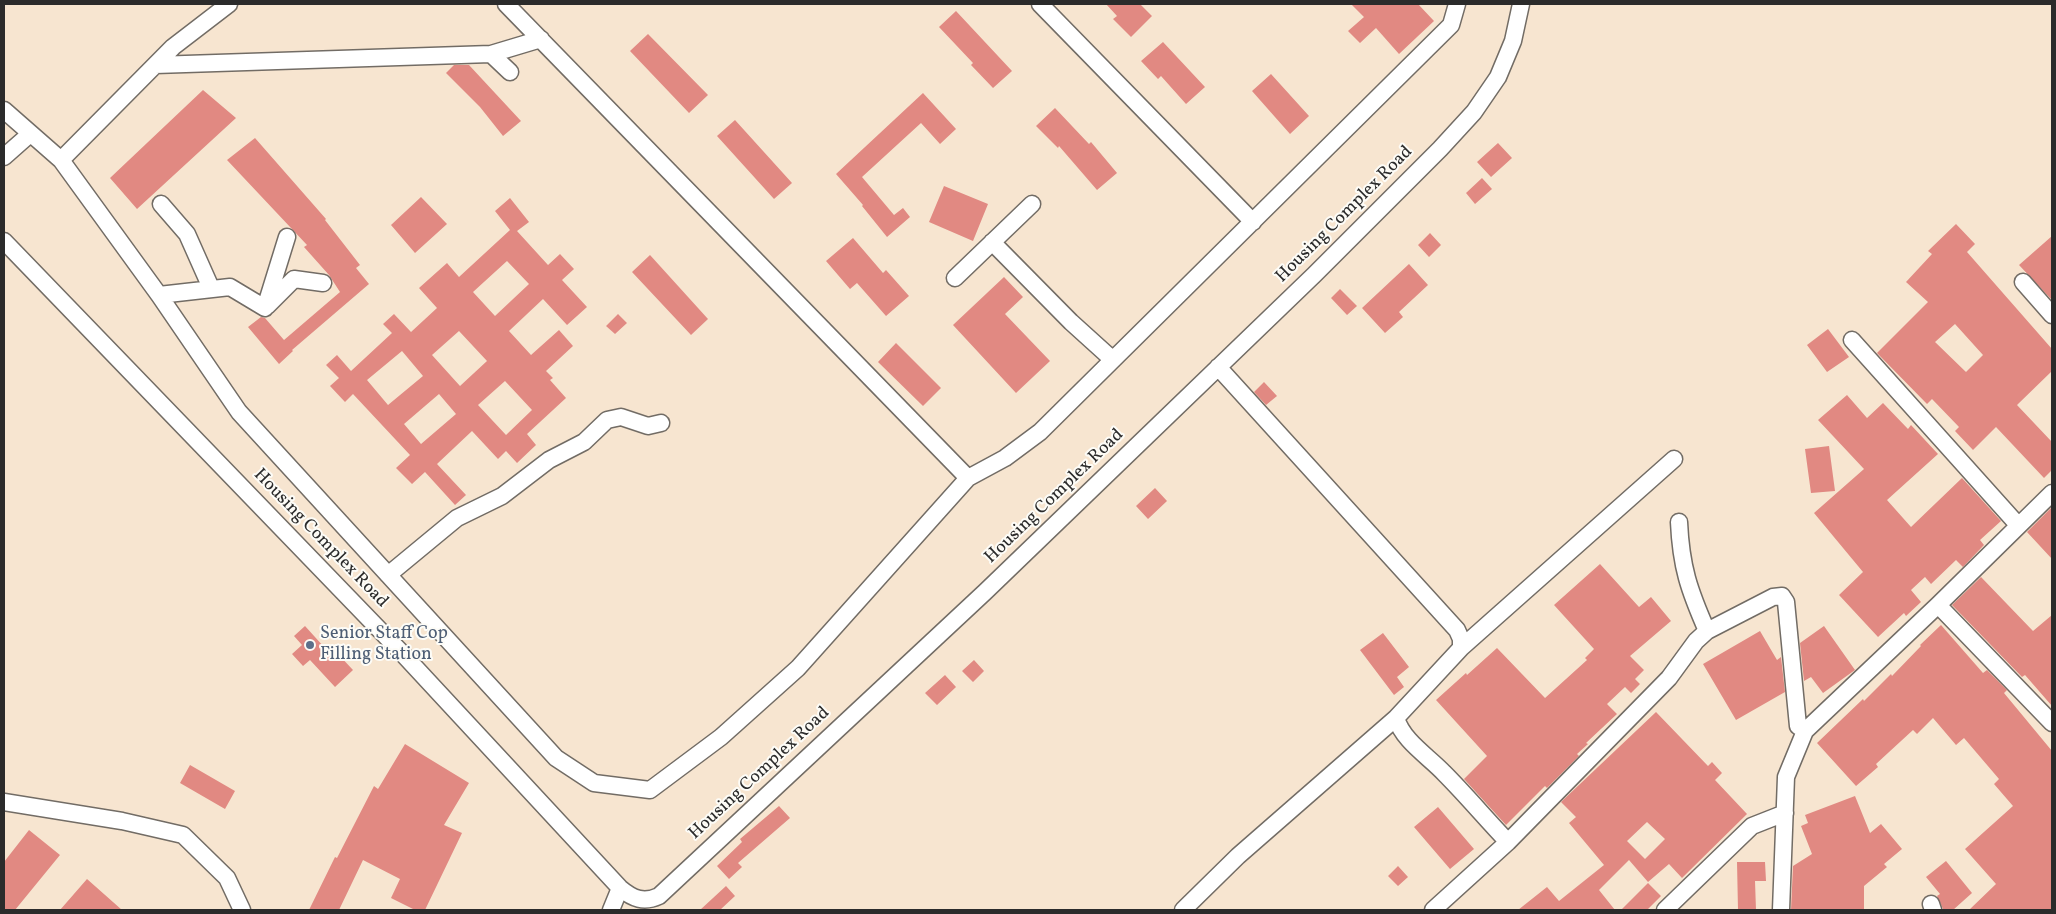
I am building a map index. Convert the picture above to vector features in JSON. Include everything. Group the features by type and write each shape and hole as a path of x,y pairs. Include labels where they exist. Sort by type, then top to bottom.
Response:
{"street":[{"path":"61,160 172,47 229,4"},
{"path":"506,4 968,478"},
{"path":"1040,4 1253,222"},
{"path":"4,110 61,160 159,294 239,412 556,758 594,783 650,790 721,737 798,668 968,478 1005,458 1040,432 1451,26 1457,4"},
{"name":"Housing Complex Road","path":"4,242 401,652 620,888 647,905 659,896 985,592 1419,170 1474,112 1502,68 1513,40 1521,4"},
{"path":"155,65 491,54 541,39"},
{"path":"491,54 510,72"},
{"path":"4,157 30,134"},
{"path":"160,204 186,234 211,288"},
{"path":"955,278 1032,204"},
{"path":"265,308 287,237"},
{"path":"992,242 1071,322 1113,360"},
{"path":"265,308 294,279 323,283"},
{"path":"2023,282 2052,314"},
{"path":"159,294 230,287 265,308"},
{"path":"1852,340 2018,525"},
{"path":"1218,367 1457,630 1461,639 1461,648"},
{"path":"388,575 458,518 502,496 549,460 584,442 606,420 621,417 648,426 661,424"},
{"path":"1183,910 1238,856 1396,718 1461,648 1674,459"},
{"path":"1781,910 1786,777 1805,731 1938,605 2052,493"},
{"path":"1679,522 1681,557 1688,583 1707,631"},
{"path":"1443,907 1669,678 1696,642 1707,631 1773,597 1782,596 1786,602 1798,726 1805,731"},
{"path":"1938,605 2051,718"},
{"path":"1396,718 1405,736 1443,772 1508,842"},
{"path":"4,802 122,821 183,835 227,878 242,910"},
{"path":"1665,910 1752,826 1785,813"},
{"path":"611,910 620,888"}],"building":[{"path":"1106,4 1140,4 1152,16 1131,37 1113,19 1117,16"},
{"path":"1351,4 1418,4 1434,21 1399,54 1376,28 1360,43 1348,31 1364,17"},
{"path":"956,11 1012,71 993,88 971,65 973,63 939,27"},
{"path":"648,34 708,95 689,113 630,51"},
{"path":"1163,42 1205,87 1186,104 1161,76 1158,79 1141,61"},
{"path":"454,65 469,65 521,121 503,136 480,107 446,73"},
{"path":"1271,74 1309,116 1290,134 1252,91"},
{"path":"203,90 236,118 137,209 110,178"},
{"path":"923,93 956,129 940,144 921,123 862,177 894,215 903,208 910,217 887,237 836,174"},
{"path":"1055,108 1089,144 1091,142 1117,173 1097,190 1059,146 1058,148 1036,126"},
{"path":"735,120 792,183 774,199 717,136"},
{"path":"255,138 326,219 360,265 356,268 369,284 292,350 279,364 248,327 261,317 265,318 284,340 340,292 329,275 304,247 307,245 227,160"},
{"path":"1498,143 1512,158 1491,177 1477,162"},
{"path":"1482,178 1492,189 1475,204 1466,193"},
{"path":"944,186 988,204 973,241 929,222"},
{"path":"421,197 447,224 415,253 391,225"},
{"path":"510,198 529,222 517,231 548,265 560,254 574,269 562,280 587,307 567,325 543,299 509,331 531,355 559,330 573,346 546,371 553,378 550,380 566,398 527,434 536,445 517,463 506,451 498,459 472,431 437,464 466,495 455,505 425,472 412,484 396,468 410,455 353,394 345,402 330,386 339,378 326,365 337,355 351,371 392,333 383,324 394,314 411,332 437,308 419,288 447,263 459,277 510,230 495,211","holes":["507,261 529,284 495,316 473,292","459,331 487,361 460,386 432,355","402,351 423,376 388,405 367,380","505,381 532,410 506,435 478,405","439,394 456,414 421,444 404,424"]},
{"path":"1956,224 1975,244 1967,252 2052,349 2052,371 2017,405 2052,442 2052,470 2044,478 1996,427 1973,450 1955,431 1959,427 1932,399 1927,404 1877,353 1928,302 1906,282 1932,254 1928,251","holes":["1955,324 1983,355 1966,372 1935,342"]},
{"path":"1430,233 1441,245 1429,257 1418,245"},
{"path":"2052,236 2052,300 2019,265"},
{"path":"853,238 883,273 886,270 909,296 886,316 857,283 850,289 826,261"},
{"path":"650,255 708,319 691,335 632,272"},
{"path":"1409,264 1428,285 1399,312 1403,317 1385,333 1362,308"},
{"path":"1004,277 1023,297 1005,314 1050,361 1016,393 953,325"},
{"path":"1340,289 1357,306 1347,315 1331,298"},
{"path":"618,314 627,323 615,334 606,326"},
{"path":"1828,329 1849,357 1827,372 1807,345"},
{"path":"896,343 941,388 923,406 878,362"},
{"path":"1264,382 1277,396 1266,405 1254,392"},
{"path":"1847,395 1867,418 1883,403 1908,429 1911,425 1938,454 1887,500 1911,527 1962,478 2001,521 1980,540 1984,545 1963,567 1956,560 1931,584 1925,577 1911,590 1921,602 1906,616 1904,613 1878,637 1839,595 1863,572 1814,513 1864,469 1818,420"},
{"path":"1829,446 1835,491 1811,493 1805,449"},
{"path":"1155,488 1167,501 1148,519 1136,506"},
{"path":"2052,507 2052,559 2027,532"},
{"path":"1600,564 1639,607 1651,597 1671,621 1630,656 1644,670 1635,679 1640,684 1631,693 1625,687 1607,704 1617,714 1586,743 1588,744 1577,754 1579,756 1547,788 1545,786 1506,825 1464,779 1487,756 1436,700 1497,648 1545,698 1587,660 1585,658 1594,649 1554,605"},
{"path":"1981,577 2033,631 2052,615 2052,706 2025,675 2022,677 1952,605"},
{"path":"1941,625 1983,673 1987,670 2007,690 2004,693 2052,751 2052,910 1969,910 1996,884 1965,849 2013,806 1994,784 1999,779 1964,738 1956,745 1933,718 1917,734 1913,730 1876,764 1878,767 1856,786 1817,743 1891,674 1892,676"},
{"path":"305,626 334,658 338,654 353,670 335,687 310,660 303,666 292,654 302,645 294,636"},
{"path":"1824,626 1855,670 1823,693 1811,677 1804,681 1800,643"},
{"path":"1760,631 1777,660 1781,657 1785,692 1736,720 1703,664"},
{"path":"1383,633 1409,667 1397,677 1404,687 1394,695 1360,650"},
{"path":"974,660 984,671 973,682 962,671"},
{"path":"945,675 956,687 937,705 925,693"},
{"path":"1656,712 1708,766 1712,762 1722,773 1715,780 1747,814 1682,878 1669,864 1648,882 1629,860 1599,890 1615,910 1518,910 1547,887 1559,901 1604,865 1569,823 1576,817 1561,802","holes":["1647,822 1665,839 1645,859 1627,841"]},
{"path":"405,744 469,783 444,825 462,833 425,910 415,910 391,898 400,879 363,860 339,910 309,910 335,857 337,858 374,786 378,789"},
{"path":"190,765 235,791 225,809 180,783"},
{"path":"1855,796 1870,833 1881,824 1902,849 1884,864 1887,867 1864,886 1864,910 1791,910 1793,866 1812,854 1801,826 1808,823 1805,815"},
{"path":"779,806 790,818 738,863 742,867 729,879 717,866 742,842 740,839"},
{"path":"1438,807 1474,849 1450,869 1414,827"},
{"path":"29,830 60,855 15,910 4,910 4,862"},
{"path":"1946,861 1972,893 1953,910 1943,909 1937,896 1940,894 1926,877"},
{"path":"1737,862 1765,862 1766,881 1755,881 1756,910 1738,910"},
{"path":"1398,866 1408,877 1398,886 1388,876"},
{"path":"87,879 122,910 60,910"},
{"path":"1648,883 1661,896 1647,910 1621,910"},
{"path":"726,886 735,896 720,910 700,910"}],"place":[{"name":"Senior Staff Cop Filling Station","path":"310,645"}]}
